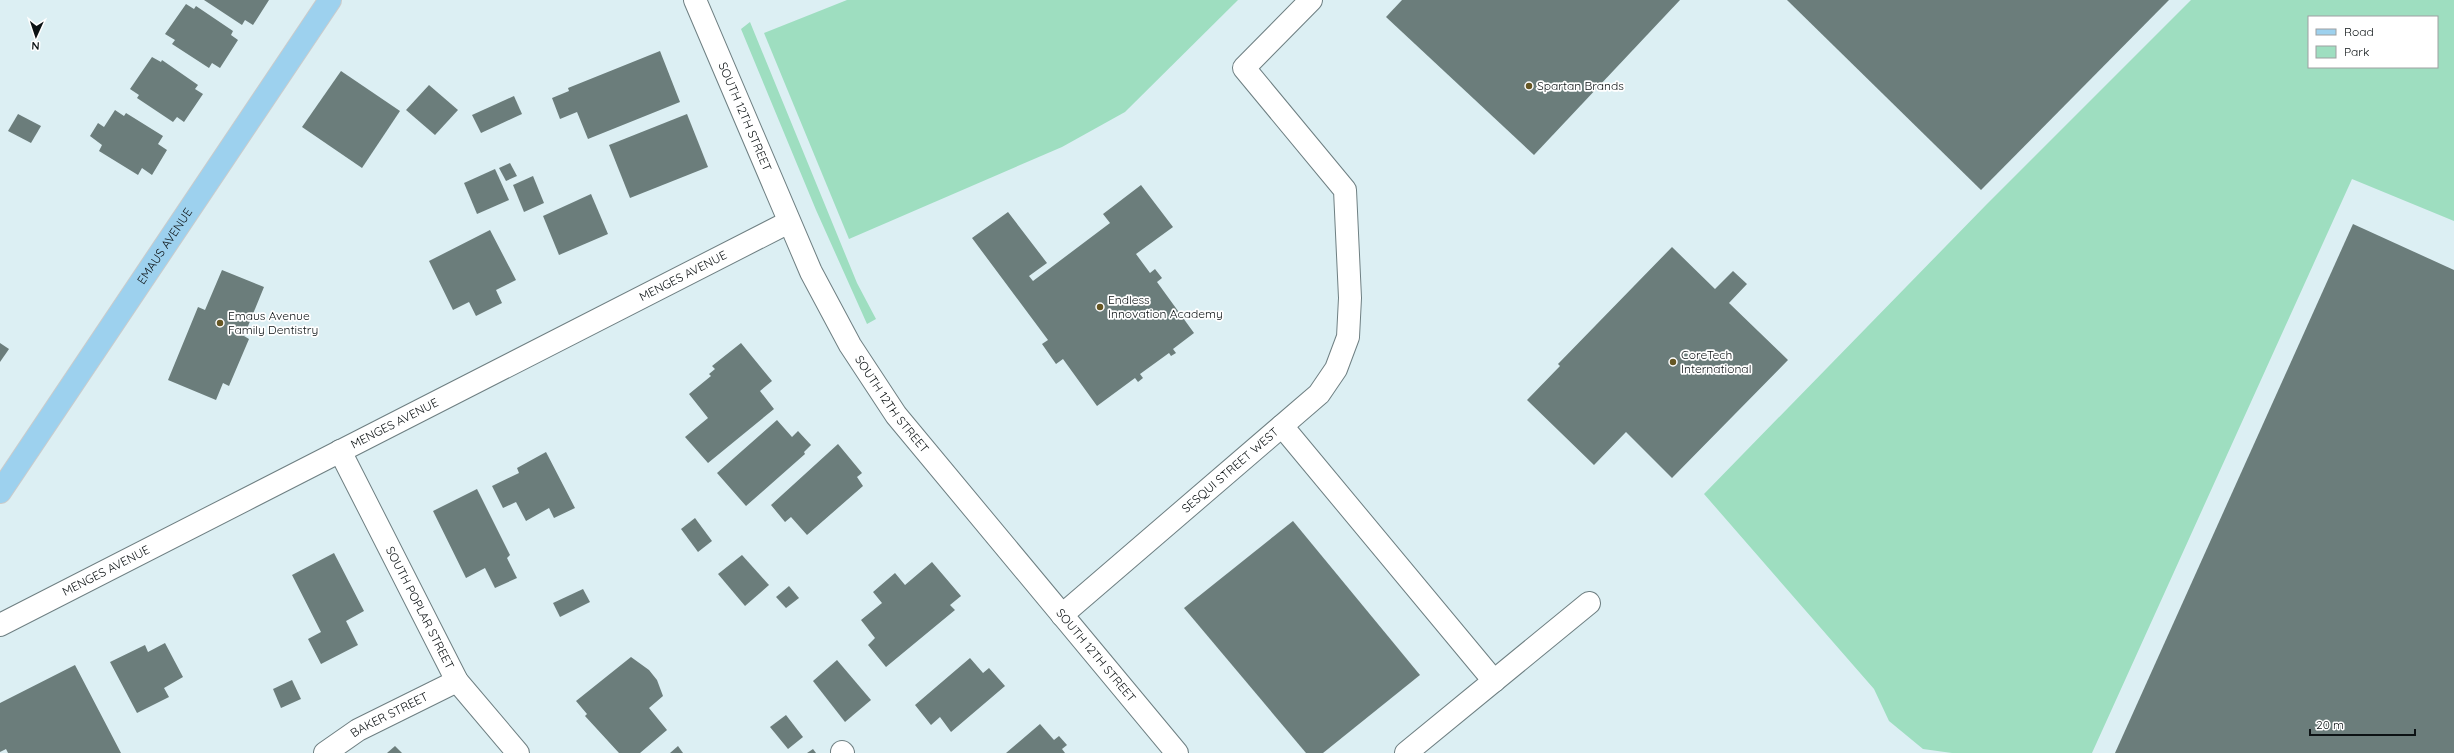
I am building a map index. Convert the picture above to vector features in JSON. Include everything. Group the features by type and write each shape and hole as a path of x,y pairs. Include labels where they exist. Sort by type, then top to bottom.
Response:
{"main road":[{"name":"EMAUS AVENUE","path":"0,492 330,0"}],"street":[{"name":"SOUTH 12TH STREET","path":"695,0 811,272 850,345 896,415 1177,753"},
{"name":"SESQUI STREET WEST","path":"1062,615 1319,394 1336,369 1348,337 1350,298 1344,190 1244,68 1311,0"},
{"name":"MENGES AVENUE","path":"0,625 789,222"},
{"path":"1282,426 1494,681"},
{"name":"SOUTH POPLAR STREET","path":"340,451 457,681 518,753"},
{"path":"1406,753 1589,603"},
{"name":"BAKER STREET","path":"325,753 358,730 457,681"}],"green space":[{"path":"847,0 1238,0 1125,112 1062,147 849,239 764,33"},
{"path":"2191,0 2454,0 2454,221 2352,179 2092,753 1952,753 1923,749 1889,721 1874,689 1704,494 1986,205"},
{"path":"750,22 857,283 876,319 867,324 816,210 741,29"}],"building":[{"path":"204,0 269,0 253,25 245,20 242,25"},
{"name":"Spartan Brands","path":"1402,0 1680,0 1534,155 1386,17"},
{"path":"1787,0 2169,0 1981,190"},
{"path":"186,4 194,9 196,6 233,31 231,35 238,40 220,68 212,63 209,68 172,44 175,40 165,34"},
{"path":"660,51 680,102 588,139 577,112 560,119 552,98 569,91 568,88"},
{"path":"152,57 161,62 162,60 198,85 195,89 203,94 184,122 177,117 173,122 137,98 139,95 130,89"},
{"path":"341,71 400,111 362,168 302,127"},
{"path":"429,85 458,110 435,135 406,110"},
{"path":"514,96 522,114 481,133 472,115"},
{"path":"115,110 124,116 126,113 163,136 158,144 167,150 152,175 142,168 138,175 99,151 102,145 90,136 98,123 104,127"},
{"path":"18,114 41,126 31,143 8,131"},
{"path":"687,114 708,167 630,198 609,145"},
{"path":"510,163 517,176 506,181 499,168"},
{"path":"495,169 509,200 477,214 464,183"},
{"path":"533,176 544,203 524,212 513,185"},
{"name":"Endless Innovation Academy","path":"1141,185 1173,227 1136,254 1150,273 1155,269 1162,278 1157,282 1194,333 1173,349 1176,353 1171,356 1169,353 1140,374 1143,378 1138,382 1135,378 1097,406 1063,359 1056,364 1042,344 1048,340 972,238 1008,212 1047,263 1029,276 1033,281 1110,223 1103,214"},
{"path":"591,194 608,234 559,255 543,216"},
{"path":"2353,224 2454,270 2454,753 2115,753"},
{"path":"490,230 516,280 496,290 502,303 476,316 469,302 453,310 429,261"},
{"name":"CoreTech International","path":"1672,247 1715,289 1733,271 1747,284 1729,303 1788,360 1672,478 1626,432 1594,465 1527,400 1560,366 1558,364"},
{"name":"Emaus Avenue Family Dentistry","path":"222,270 264,287 244,336 249,339 229,386 223,383 216,400 168,380 198,307 205,310"},
{"path":"0,343 9,349 0,362"},
{"path":"741,343 772,381 760,391 774,409 708,463 685,437 708,418 689,394 711,376 709,374 715,369 712,366"},
{"path":"777,420 792,437 798,431 811,445 804,452 805,454 746,506 717,473"},
{"path":"838,444 862,473 857,477 863,486 807,535 791,517 785,522 771,505"},
{"path":"546,452 575,508 554,518 549,508 526,521 516,502 503,508 492,486 519,473 517,468"},
{"path":"477,489 510,555 507,558 517,578 495,588 485,568 466,578 433,511"},
{"path":"695,518 712,541 698,552 681,529"},
{"path":"1293,521 1420,675 1323,753 1306,753 1184,608"},
{"path":"334,553 364,611 346,621 358,645 321,664 308,639 321,632 292,575"},
{"path":"742,555 769,585 745,606 718,574"},
{"path":"932,562 961,596 950,605 955,610 886,667 868,645 875,638 861,620 882,603 873,592 895,573 905,585"},
{"path":"789,586 799,598 786,608 776,597"},
{"path":"583,589 590,602 560,617 553,603"},
{"path":"165,643 183,677 164,688 169,697 137,713 110,662 145,645 148,652"},
{"path":"631,657 649,670 657,680 663,696 649,708 667,730 640,753 619,753 585,716 587,714 576,701"},
{"path":"970,658 983,673 989,668 1005,686 951,732 940,717 931,725 915,705"},
{"path":"837,660 871,700 845,722 813,681"},
{"path":"75,665 121,753 8,753 6,749 0,752 0,703"},
{"path":"292,680 301,699 281,708 273,689"},
{"path":"786,715 803,737 788,749 770,727"},
{"path":"1040,724 1054,740 1059,736 1067,745 1062,749 1065,753 1006,753"},
{"path":"395,746 402,753 387,753"},
{"path":"678,746 683,753 670,753"},
{"path":"813,749 816,753 807,753"}],"place":[{"name":"Spartan Brands","path":"1529,86"},
{"name":"Endless Innovation Academy","path":"1100,307"},
{"name":"Emaus Avenue Family Dentistry","path":"220,323"},
{"name":"CoreTech International","path":"1673,362"}]}
